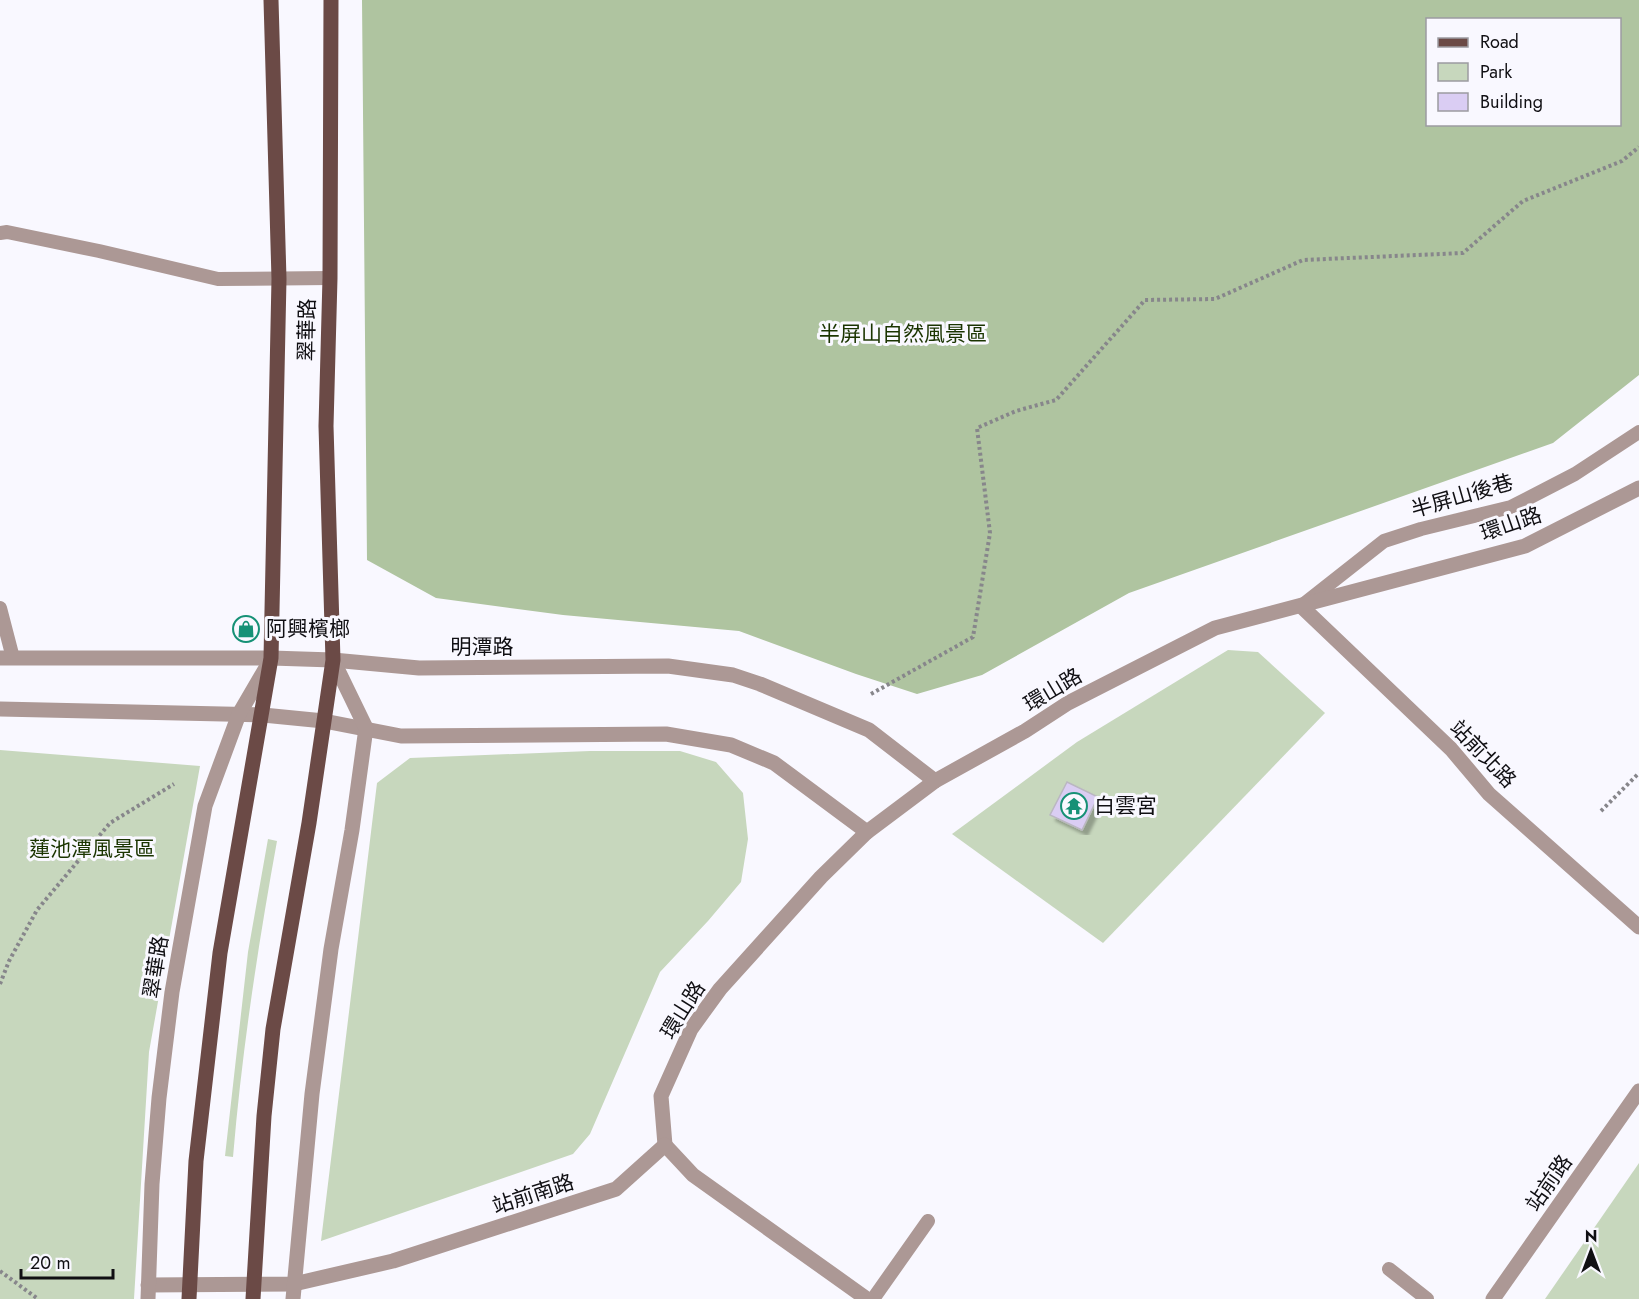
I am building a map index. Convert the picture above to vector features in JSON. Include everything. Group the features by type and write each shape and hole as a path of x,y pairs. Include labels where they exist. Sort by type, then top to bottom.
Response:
{"main road":[{"name":"翠華路","path":"189,1292 196,1161 220,954 271,658 279,279 271,0"},
{"name":"翠華路","path":"254,1292 264,1116 273,1029 333,660 326,426 330,278 331,0"}],"street":[{"name":"環山路","path":"665,1145 661,1096 691,1029 720,989 821,877 867,832 935,782 1026,731 1068,703 1215,628 1525,546 1639,488"},
{"name":"站前北路","path":"1301,606 1451,749 1489,794 1639,927"},
{"name":"明潭路","path":"7,658 271,658 333,660 419,668 668,666 733,675 869,730 935,782"},
{"name":"翠華路","path":"148,1292 152,1184 159,1098 172,992 205,806 240,714 271,658"},
{"name":"翠華路","path":"333,660 366,728"},
{"path":"0,709 263,715 324,721 401,736 666,734 731,745 774,763 867,832"},
{"path":"293,1292 312,1094 330,949 366,728"},
{"name":"站前路","path":"1493,1299 1639,1091"},
{"path":"665,1145 693,1175 867,1299"},
{"name":"站前南路","path":"148,1292 293,1292 616,1189 665,1145"}],"lane":[{"path":"0,232 99,251 219,279 330,278"},
{"name":"半屏山後巷","path":"1301,606 1384,540 1511,507 1575,474 1639,432"},
{"path":"0,608 7,658"},
{"path":"873,1299 928,1221"},
{"path":"1389,1269 1427,1299"}],"path":[{"path":"872,694 973,637 990,533 977,428 1016,411 1056,400 1144,300 1215,298 1303,260 1463,253 1523,201 1622,161 1639,147"},
{"path":"1601,811 1639,773"},
{"path":"0,984 9,961 37,910 102,831 110,823 174,784"},
{"path":"0,1271 38,1299"}],"green space":[{"name":"半屏山自然風景區","path":"362,0 1639,0 1639,375 1553,443 1129,593 982,675 917,694 739,631 563,615 436,598 367,560"},
{"path":"1228,650 1258,652 1325,713 1103,943 952,834 1077,742"},
{"name":"蓮池潭風景區","path":"0,750 200,766 149,1052 134,1299 0,1299"},
{"path":"590,751 680,751 716,762 743,793 748,839 741,882 660,972 590,1134 573,1154 321,1241 377,783 410,758"},
{"path":"268,839 277,841 251,998 233,1157 225,1156 248,952"},
{"path":"1639,1163 1639,1299 1545,1299"}],"building":[{"name":"白雲宮","path":"1067,782 1098,797 1082,830 1050,815"}],"place":[{"name":"阿興檳榔","path":"246,629"},
{"name":"白雲宮","path":"1074,806"}]}
